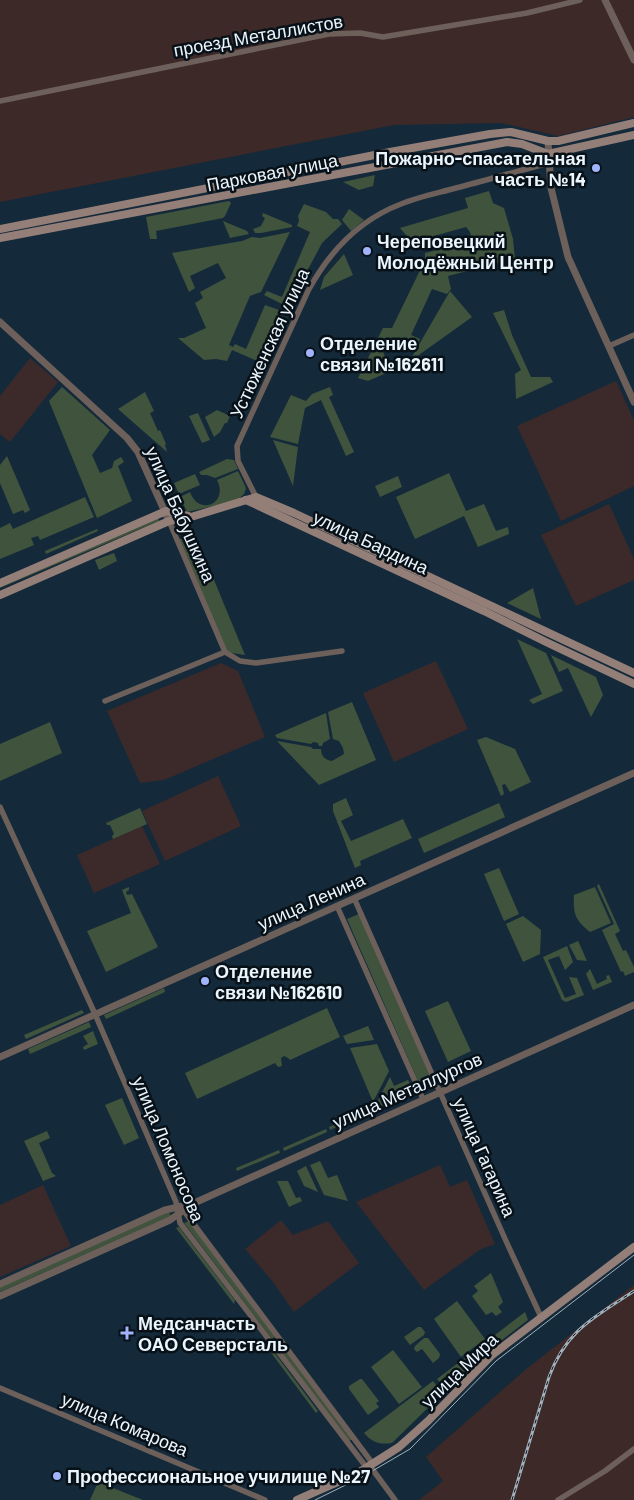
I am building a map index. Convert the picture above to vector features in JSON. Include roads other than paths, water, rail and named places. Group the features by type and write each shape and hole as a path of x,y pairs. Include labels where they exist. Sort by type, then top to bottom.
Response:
{"main road":[{"path":"548,141 558,141 634,123"},
{"name":"Парковая улица","path":"0,230 390,152 490,134 511,132 548,141"},
{"path":"548,154 634,135"},
{"name":"Парковая улица","path":"0,238 506,142 522,144 548,154"},
{"path":"0,595 169,521 191,517 256,497"},
{"name":"улица Бардина","path":"256,497 486,607 546,642 634,684"},
{"name":"улица Бардина","path":"246,500 634,673"},
{"path":"0,583 166,511 191,517"},
{"path":"546,642 550,634"},
{"name":"улица Мира","path":"297,1500 370,1466 399,1447 492,1356 634,1247"}],"street":[{"name":"проезд Металлистов","path":"0,101 329,34 360,33 383,37 526,13 580,0"},
{"path":"605,0 634,60"},
{"path":"548,141 551,188 568,257 634,402"},
{"name":"Устюженская улица","path":"256,497 238,461 237,446 308,291 320,270 346,238 368,221 401,203 549,163"},
{"name":"улица Бабушкина","path":"0,322 127,438 138,452 166,511 225,652"},
{"path":"609,346 634,335"},
{"path":"105,701 225,652 240,661 256,663 342,651"},
{"name":"улица Ленина","path":"0,1057 634,772"},
{"name":"улица Ломоносова","path":"0,807 95,1014 179,1208 279,1338 370,1466"},
{"name":"улица Гагарина","path":"354,898 541,1317"},
{"name":"улица Гагарина","path":"337,906 423,1099"},
{"name":"улица Металлургов","path":"0,1284 165,1210 192,1204 634,1005"},
{"name":"улица Ломоносова","path":"179,1208 180,1222 272,1343 370,1466"},
{"name":"улица Металлургов","path":"0,1296 170,1220 179,1208"},
{"path":"272,1343 279,1338"},
{"name":"улица Комарова","path":"0,1388 265,1500"},
{"path":"558,1500 604,1472 634,1449"},
{"path":"370,1466 395,1500"}],"tram line":[{"path":"315,1500 362,1477 410,1449 496,1361 634,1255"}],"railway":[{"path":"512,1500 549,1377 564,1347 594,1317 634,1291"}],"place":[{"name":"Пожарно-спасательная часть №14","path":"596,168"},
{"name":"Череповецкий Молодёжный Центр","path":"367,251"},
{"name":"Отделение связи №162611","path":"310,353"},
{"name":"Отделение связи №162610","path":"205,981"},
{"name":"Медсанчасть ОАО Северсталь","path":"127,1333"},
{"name":"Профессиональное училище №27","path":"57,1476"}]}
